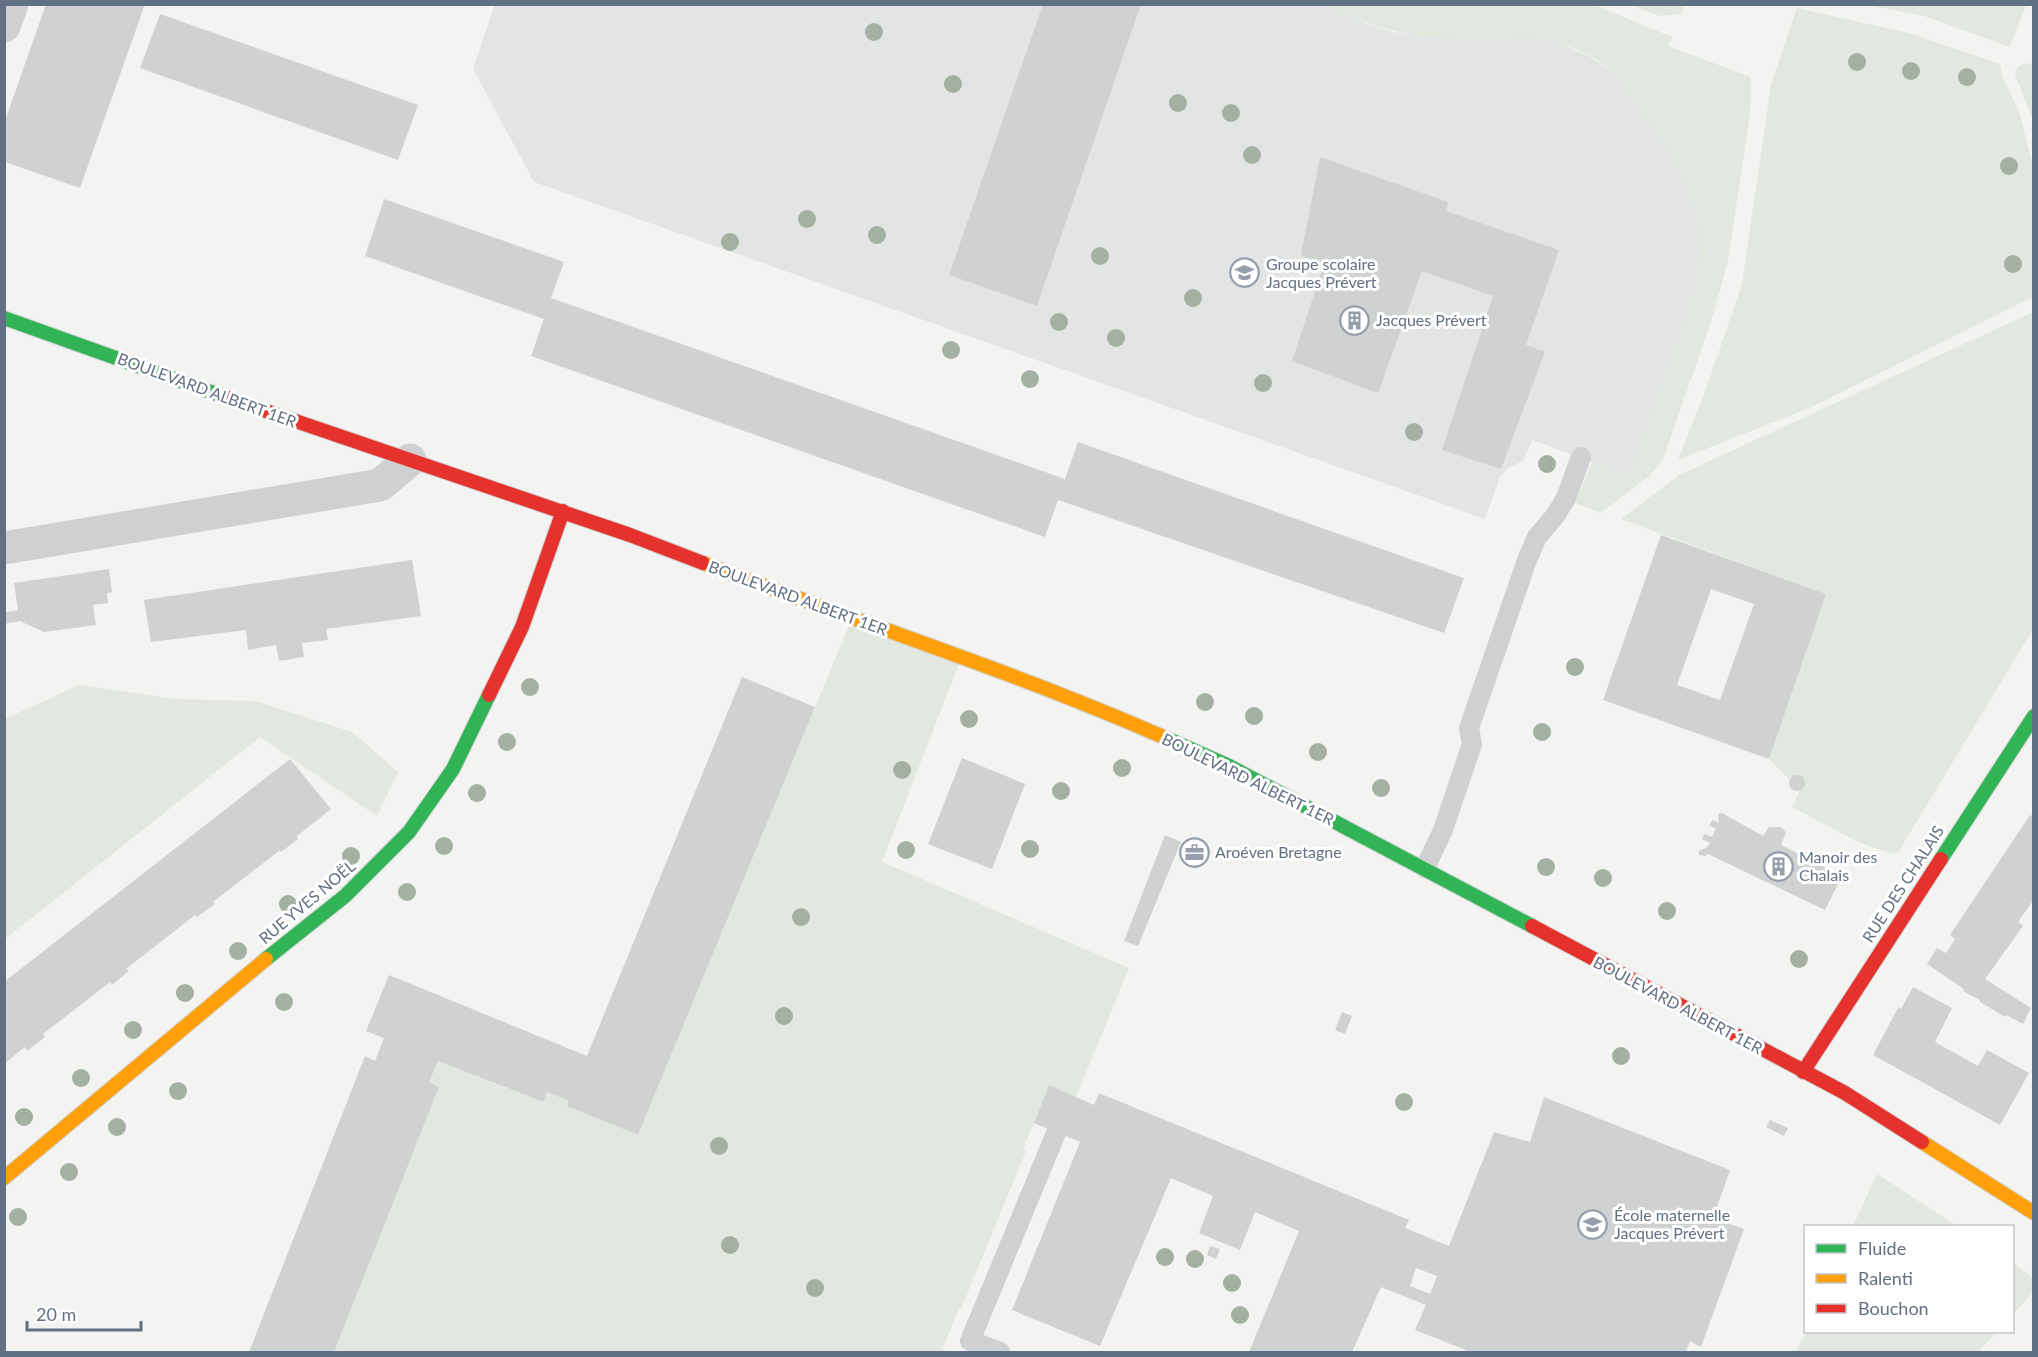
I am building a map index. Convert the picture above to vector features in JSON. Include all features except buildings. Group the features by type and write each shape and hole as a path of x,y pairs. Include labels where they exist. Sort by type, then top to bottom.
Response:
{"street":[{"path":"4,26 12,4"},
{"name":"BOULEVARD ALBERT 1ER","path":"4,318 281,417 563,512 962,656 1113,715 1229,766 1425,868 1845,1094 2034,1213"},
{"path":"4,548 380,485 410,460"},
{"name":"RUE YVES NOËL","path":"4,1178 206,1007 345,896 409,832 453,769 517,637 563,512"},
{"name":"RUE DES CHALAIS","path":"1803,1072 2034,716"}],"lane":[{"path":"1425,868 1443,830 1472,744 1470,728 1527,560 1537,537 1555,516 1566,498 1581,457"},
{"path":"1000,1353 970,1341 1056,1133"}],"shaded area":[{"name":"Groupe scolaire Jacques Prévert","path":"495,4 1325,4 1368,24 1393,32 1423,36 1532,37 1554,41 1587,55 1611,71 1626,88 1669,149 1683,175 1694,204 1700,232 1697,287 1630,476 1532,440 1523,461 1508,468 1500,477 1485,519 534,182 473,69"},
{"path":"1325,5 1595,5 1672,37 1668,46 1751,77 1749,121 1728,261 1711,322 1662,462 1649,476 1601,513 1575,503 1592,462 1630,475 1697,287 1700,242 1698,222 1694,204 1678,168 1623,85 1611,71 1590,56 1569,46 1522,37 1424,36 1398,32 1373,25"},
{"path":"1630,5 1685,5 1681,14 1660,16"},
{"path":"1867,5 2026,5 2010,47 1924,16"},
{"path":"1797,8 1909,33 2000,64 2003,78 2020,114 2033,166 2033,297 1814,406 1678,460 1707,386 1742,284 1771,85"},
{"path":"2027,63 2033,65 2033,121 2015,74 2019,66"},
{"path":"2033,312 2033,629 1899,851 1891,854 1856,841 1792,807 1800,790 1769,759 1826,594 1621,519 1679,475"},
{"path":"852,618 962,656 882,862 1129,968 1076,1097 1049,1086 1023,1149 1026,1151 942,1350 948,1352 334,1352 439,1087 429,1082 438,1061 542,1102 547,1092 569,1101 568,1106 638,1135"},
{"path":"79,685 176,699 255,701 352,732 398,772 377,816 260,737 5,939 5,719"},
{"path":"1877,1174 1955,1225 1853,1225"},
{"path":"2014,1264 2033,1278 2034,1291 2014,1313"},
{"path":"1806,1333 1996,1333 1978,1352 1796,1352"}],"traffic: fast":[{"path":"4,318 225,397"},
{"path":"266,959 345,896 409,832 453,769 489,695"},
{"path":"1941,859 2034,716"},
{"path":"1168,739 1229,766 1532,926"}],"traffic: slow":[{"path":"703,563 995,669 1168,739"},
{"path":"4,1178 266,959"},
{"path":"1922,1142 2034,1213"}],"traffic: jam":[{"path":"225,397 630,535 703,563"},
{"path":"489,695 522,627 563,511"},
{"path":"1803,1072 1941,859"},
{"path":"1532,926 1845,1093 1922,1142"}],"place":[{"name":"Groupe scolaire Jacques Prévert","path":"1245,273"},
{"name":"Jacques Prévert","path":"1355,320"},
{"name":"Aroéven Bretagne","path":"1194,852"},
{"name":"Manoir des Chalais","path":"1778,866"},
{"name":"École maternelle Jacques Prévert","path":"1593,1224"}]}
